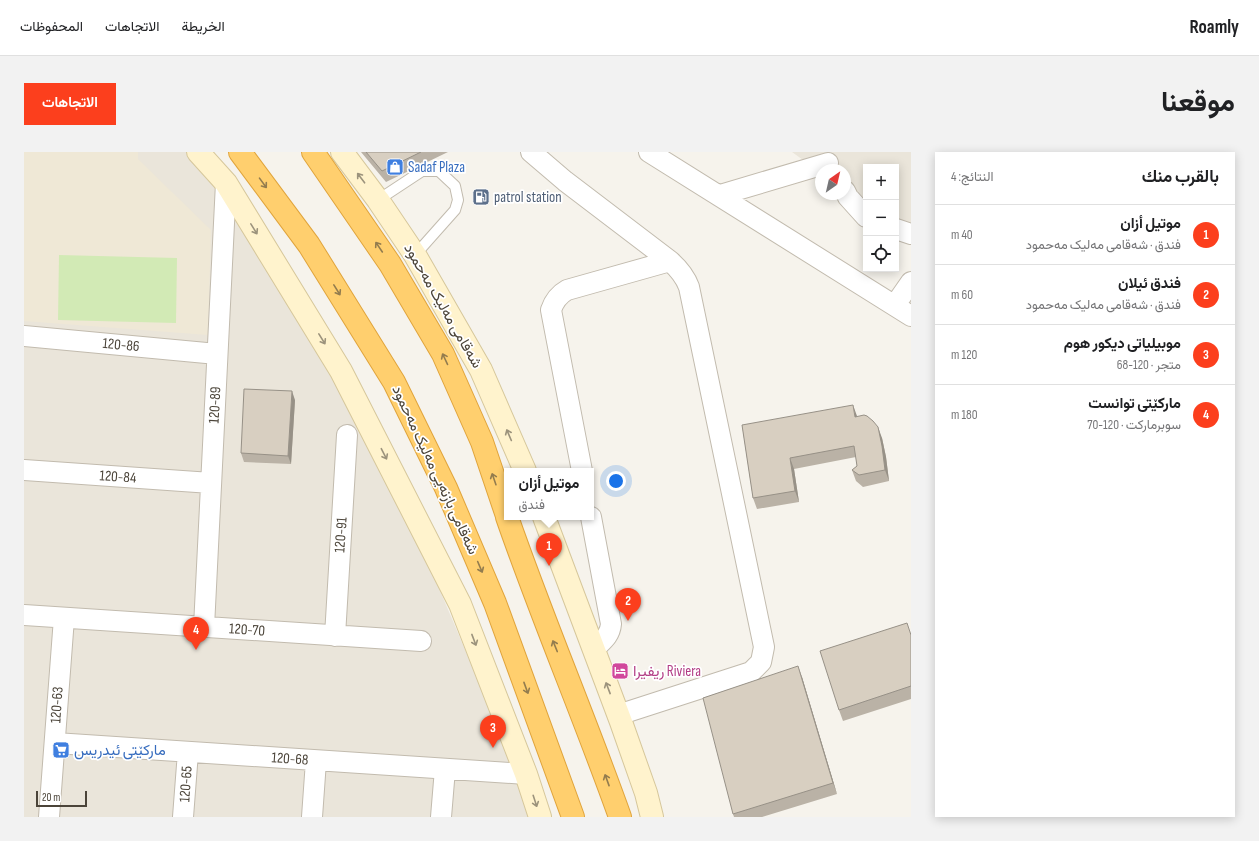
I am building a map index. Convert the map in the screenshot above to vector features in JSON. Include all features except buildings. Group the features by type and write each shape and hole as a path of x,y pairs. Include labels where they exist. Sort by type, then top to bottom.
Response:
{"highway":[{"name":"شەقامی بازنەیی مەلیک مەحمود","path":"240,152 309,245 394,382 446,488 495,603 573,817"},
{"path":"313,152 390,264 443,354 482,442 504,507"},
{"path":"508,520 546,624 619,812"}],"main road":[{"path":"198,152 226,183 341,371 460,604 526,774 540,817"},
{"name":"شەقامی مەلیک مەحمود","path":"342,152 378,200 415,255 481,370 524,468"},
{"path":"545,520 618,715 646,793 652,817"}],"street":[{"path":"531,152 565,181 670,261 683,274 689,287 764,647 761,662 751,672 618,715"},
{"path":"649,152 911,316"},
{"path":"720,196 829,162"},
{"name":"120-89","path":"204,627 226,183"},
{"path":"851,200 863,214"},
{"path":"899,230 911,234"},
{"path":"581,468 552,310 553,304 561,294 567,290 670,261"},
{"path":"895,305 911,282"},
{"name":"120-86","path":"24,336 217,354"},
{"name":"120-91","path":"335,636 347,435"},
{"name":"120-84","path":"24,470 211,484"},
{"path":"592,520 611,624 610,631 606,638 594,649"},
{"name":"120-70","path":"24,615 422,641"},
{"name":"120-63","path":"49,817 64,618"},
{"name":"120-68","path":"55,743 526,774"},
{"name":"120-65","path":"183,817 188,752"},
{"path":"312,817 316,761"},
{"path":"441,817 445,769"}],"lane":[{"path":"378,200 422,171 440,171 454,186 458,200 455,210 415,255"}],"shaded area":[{"path":"24,152 206,152 346,369 536,817 24,817"},
{"path":"24,152 138,152 138,159 211,230 208,335 24,321"},
{"path":"792,152 911,152 911,237 899,228 899,164 863,164 863,203 851,194 851,164 815,164 815,169"}],"green space":[{"path":"59,255 177,258 176,323 58,320"}],"place":[{"name":"Sadaf Plaza","path":"395,167"},
{"name":"patrol station","path":"481,197"},
{"name":"موتيل أزان","path":"549,566"},
{"name":"فندق ئيلان","path":"628,621"},
{"name":"مارکێتی توانست","path":"196,650"},
{"name":"ریفیرا Riviera","path":"620,671"},
{"name":"موبیلیاتی دیکور هوم","path":"493,748"},
{"name":"مارکێتی ئیدریس","path":"61,750"}]}
